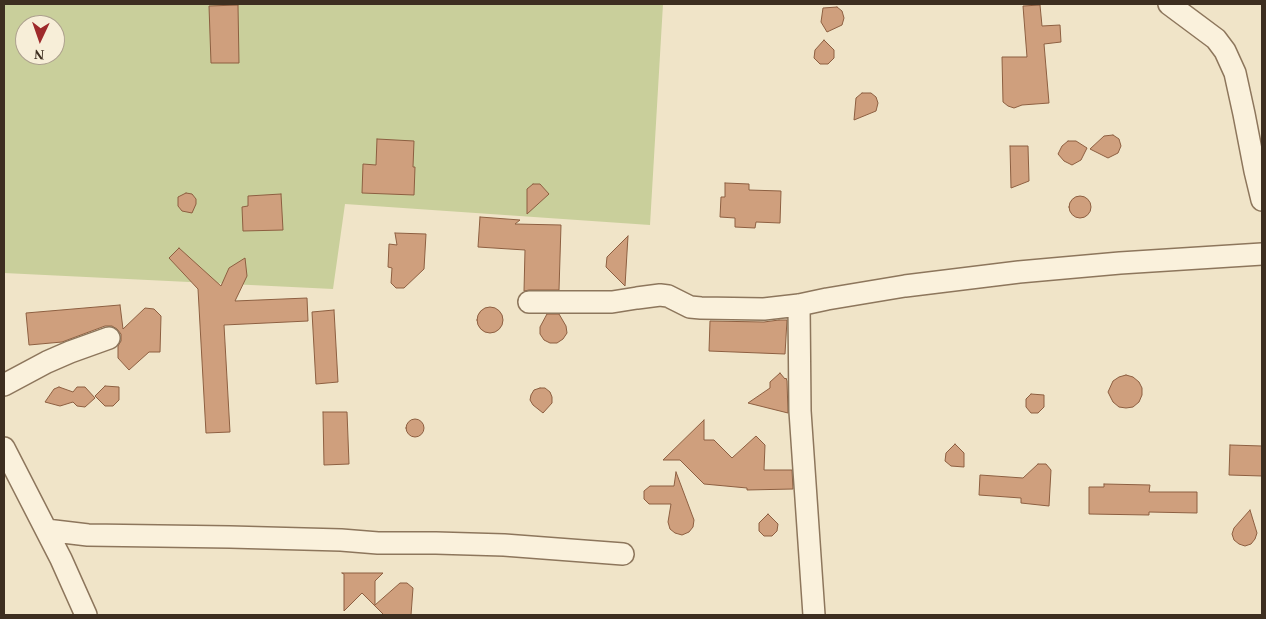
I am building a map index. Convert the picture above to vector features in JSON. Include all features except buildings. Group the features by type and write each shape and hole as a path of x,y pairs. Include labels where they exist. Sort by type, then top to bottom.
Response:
{"street":[{"path":"1169,4 1216,39 1225,51 1235,73 1262,200"},
{"path":"529,302 612,302 660,295 668,296 690,306 702,308 764,309 799,305 905,286 1019,272 1120,263 1262,254"},
{"path":"799,305 800,411 814,615"},
{"path":"4,385 62,355 109,338"},
{"path":"4,448 61,560 86,615"},
{"path":"46,530 88,535 504,545 623,554"}],"green space":[{"path":"4,4 663,4 650,225 345,204 333,289 4,273"}]}
